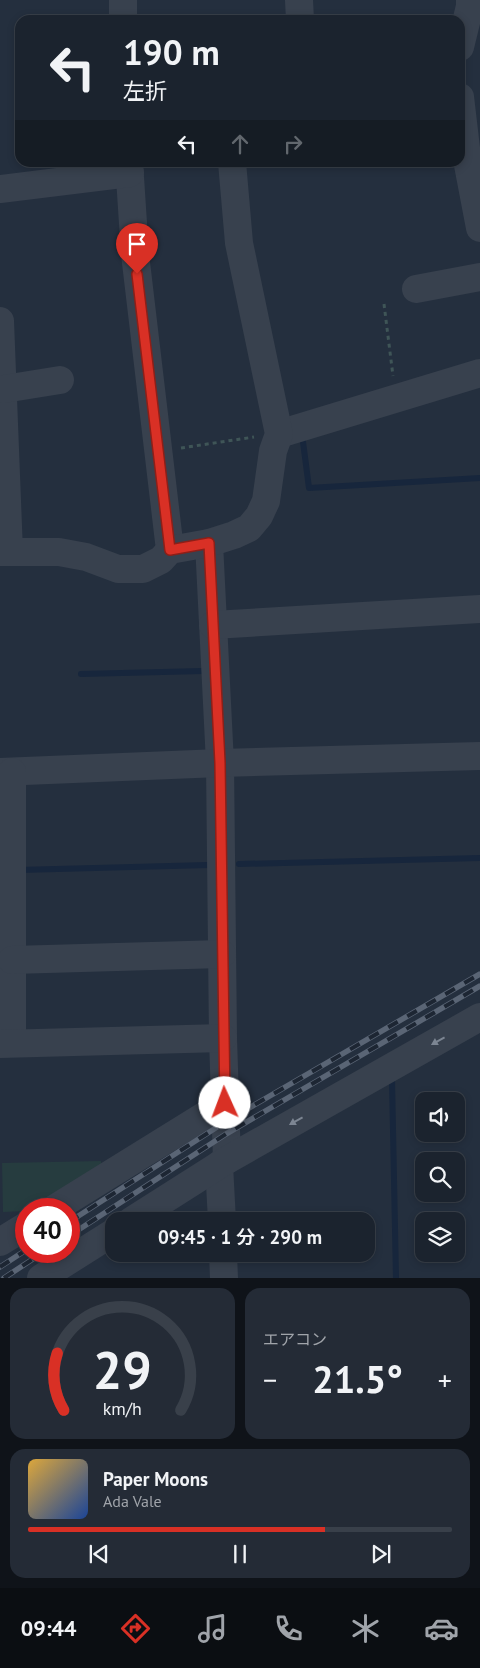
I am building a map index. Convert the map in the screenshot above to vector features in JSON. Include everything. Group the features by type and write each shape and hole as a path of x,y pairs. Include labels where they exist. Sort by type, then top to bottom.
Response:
{"street":[{"path":"123,0 123,15"},
{"path":"299,0 300,15"},
{"path":"465,30 473,3"},
{"path":"465,122 474,164 480,228"},
{"path":"0,321 4,389 4,552 59,552 86,557 118,569 144,569 161,560 170,550 209,543 249,528 259,516 266,500 278,430 239,243 232,167"},
{"path":"0,189 129,168 135,254 170,550"},
{"path":"416,289 480,277"},
{"path":"278,430 396,398 480,372"},
{"path":"4,389 60,380"},
{"path":"209,543 220,763 225,1103 222,1212"},
{"path":"213,625 480,609"},
{"path":"223,1038 6,1043 12,960 6,772 220,763 480,756"},
{"path":"12,960 222,954"},
{"path":"145,1212 223,1163 480,1017"},
{"path":"72,1198 225,1103"},
{"path":"0,1242 15,1233"},
{"path":"41,1278 105,1238"},
{"path":"223,1262 224,1278"}],"path":[{"path":"384,304 396,398"},
{"path":"158,451 252,438 278,430"}],"green space":[{"path":"101,1161 102,1172 62,1198 15,1198 15,1211 3,1212 2,1163"}],"waterway":[{"path":"302,434 309,488 480,478"},
{"path":"81,674 203,671"},
{"path":"239,864 480,858"},
{"path":"19,870 208,865"},
{"path":"392,1080 396,1278"}],"railway":[{"path":"80,1215 225,1122 480,974"},
{"path":"80,1229 226,1134 480,986"},
{"path":"0,1267 15,1257"},
{"path":"4,1278 27,1263"}],"route":[{"path":"137,274 170,550 209,543 220,763 225,1103"}]}
